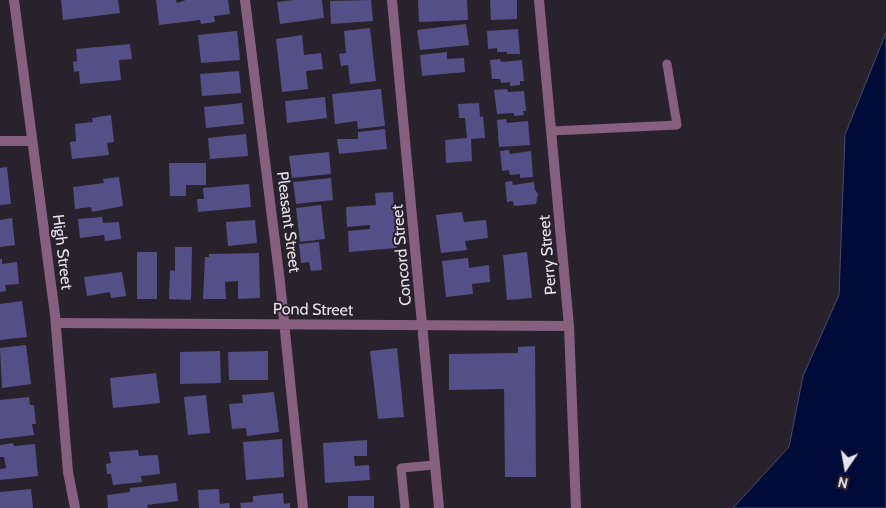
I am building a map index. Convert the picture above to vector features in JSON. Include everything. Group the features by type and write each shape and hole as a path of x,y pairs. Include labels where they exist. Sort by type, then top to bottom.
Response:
{"street":[{"name":"High Street","path":"14,0 56,323 68,472 75,508"},
{"name":"Pleasant Street","path":"244,0 284,324 303,508"},
{"name":"Concord Street","path":"392,0 440,508"},
{"name":"Perry Street","path":"539,0 569,326 576,508"},
{"path":"0,140 32,141"},
{"name":"Pond Street","path":"56,323 569,326"}],"lane":[{"path":"552,131 677,125 667,64"},
{"path":"405,508 401,468 435,465"}],"water":[{"path":"886,33 886,508 733,508 789,447 803,376 839,295 845,135"}],"building":[{"path":"61,0 118,0 120,13 63,20"},
{"path":"156,0 176,0 177,3 186,0 228,0 230,14 214,16 215,22 201,24 200,20 159,25"},
{"path":"322,0 324,18 280,24 277,2"},
{"path":"371,0 373,21 331,24 330,1"},
{"path":"418,0 467,0 468,20 419,22"},
{"path":"490,0 517,0 517,19 491,20"},
{"path":"466,24 469,45 420,50 417,30"},
{"path":"370,28 376,81 350,84 348,65 341,66 339,54 346,53 344,31"},
{"path":"518,29 520,54 497,52 497,48 488,49 487,31"},
{"path":"237,31 240,60 201,63 198,35"},
{"path":"302,35 304,55 321,53 323,69 306,71 308,89 282,92 276,39"},
{"path":"130,44 132,59 119,60 121,80 80,84 79,71 74,72 73,62 77,61 76,49"},
{"path":"447,52 447,59 464,58 465,72 422,76 420,55"},
{"path":"500,59 501,62 522,60 524,81 520,81 520,85 510,86 510,82 501,83 500,79 492,79 490,60"},
{"path":"239,71 241,93 202,96 200,74"},
{"path":"381,89 385,126 358,129 357,121 335,124 332,94"},
{"path":"507,89 508,92 524,91 526,111 523,111 524,115 514,116 514,113 497,114 494,90"},
{"path":"325,97 327,118 287,123 285,101"},
{"path":"242,103 244,124 206,128 204,107"},
{"path":"479,103 480,117 483,116 485,138 471,139 472,161 446,163 445,140 467,138 465,118 459,118 458,104"},
{"path":"111,115 114,142 107,143 109,155 72,159 70,142 76,141 75,124 93,122 92,118"},
{"path":"506,119 507,123 528,121 530,145 499,147 497,120"},
{"path":"385,129 387,149 339,154 337,139 358,139 358,132"},
{"path":"246,134 248,156 210,159 208,138"},
{"path":"509,150 510,154 531,151 533,177 520,178 520,174 510,175 509,170 502,171 500,151"},
{"path":"329,152 331,174 292,178 289,156"},
{"path":"169,163 206,163 206,185 186,185 186,196 170,196"},
{"path":"7,167 11,204 0,205 0,168"},
{"path":"119,177 123,206 92,212 91,207 75,209 73,187 104,183 103,179"},
{"path":"331,178 333,200 296,204 293,182"},
{"path":"512,181 513,185 534,182 535,190 538,194 536,204 514,206 513,201 507,202 505,182"},
{"path":"249,184 251,207 198,212 197,199 204,199 203,188"},
{"path":"393,192 397,248 349,252 348,231 370,229 370,225 347,227 346,207 376,205 375,193"},
{"path":"321,205 325,239 300,242 296,208"},
{"path":"462,212 464,222 486,220 488,238 465,241 467,250 441,253 436,215"},
{"path":"102,217 103,223 119,222 121,239 105,241 104,235 80,238 78,219"},
{"path":"12,218 15,245 0,247 0,220"},
{"path":"255,220 257,243 228,246 226,222"},
{"path":"319,242 322,270 311,271 309,262 301,263 299,244"},
{"path":"175,247 192,247 191,300 169,299 170,270 175,271"},
{"path":"137,252 157,252 157,299 137,299"},
{"path":"527,252 532,298 507,300 503,255"},
{"path":"259,253 260,298 238,299 238,281 225,282 226,299 203,299 205,257 209,257 209,254"},
{"path":"468,258 469,268 489,265 490,282 472,284 473,294 446,297 442,261"},
{"path":"0,259 2,259 2,264 17,262 19,284 5,285 6,291 0,292"},
{"path":"122,272 126,296 111,298 110,292 87,296 84,277"},
{"path":"22,301 27,337 0,340 0,304"},
{"path":"26,345 31,384 2,388 0,348"},
{"path":"535,346 536,477 505,477 504,389 449,390 449,354 518,353 518,347"},
{"path":"397,348 404,417 378,419 370,351"},
{"path":"220,351 221,383 180,384 180,352"},
{"path":"268,351 268,380 229,380 228,352"},
{"path":"156,373 160,403 113,408 110,378"},
{"path":"274,392 279,432 247,436 246,428 232,429 229,404 243,403 242,395"},
{"path":"206,395 210,433 188,435 184,397"},
{"path":"29,397 30,405 34,405 36,424 32,424 34,435 0,439 0,400"},
{"path":"282,439 284,477 246,480 243,442"},
{"path":"367,440 367,456 354,456 355,466 369,465 370,480 325,483 323,443"},
{"path":"13,443 14,446 35,444 38,476 0,480 0,469 6,468 4,457 0,457 0,445"},
{"path":"138,450 139,456 158,455 160,474 141,476 142,482 113,485 111,474 107,474 106,464 111,463 109,452"},
{"path":"176,483 178,501 147,505 148,508 108,508 107,495 130,492 130,488"},
{"path":"31,489 33,508 0,508 0,492"},
{"path":"219,489 220,504 229,503 230,508 199,508 198,490"},
{"path":"283,493 284,504 290,503 290,508 241,508 240,503 253,502 253,496"},
{"path":"348,496 374,496 374,508 348,508"}]}
